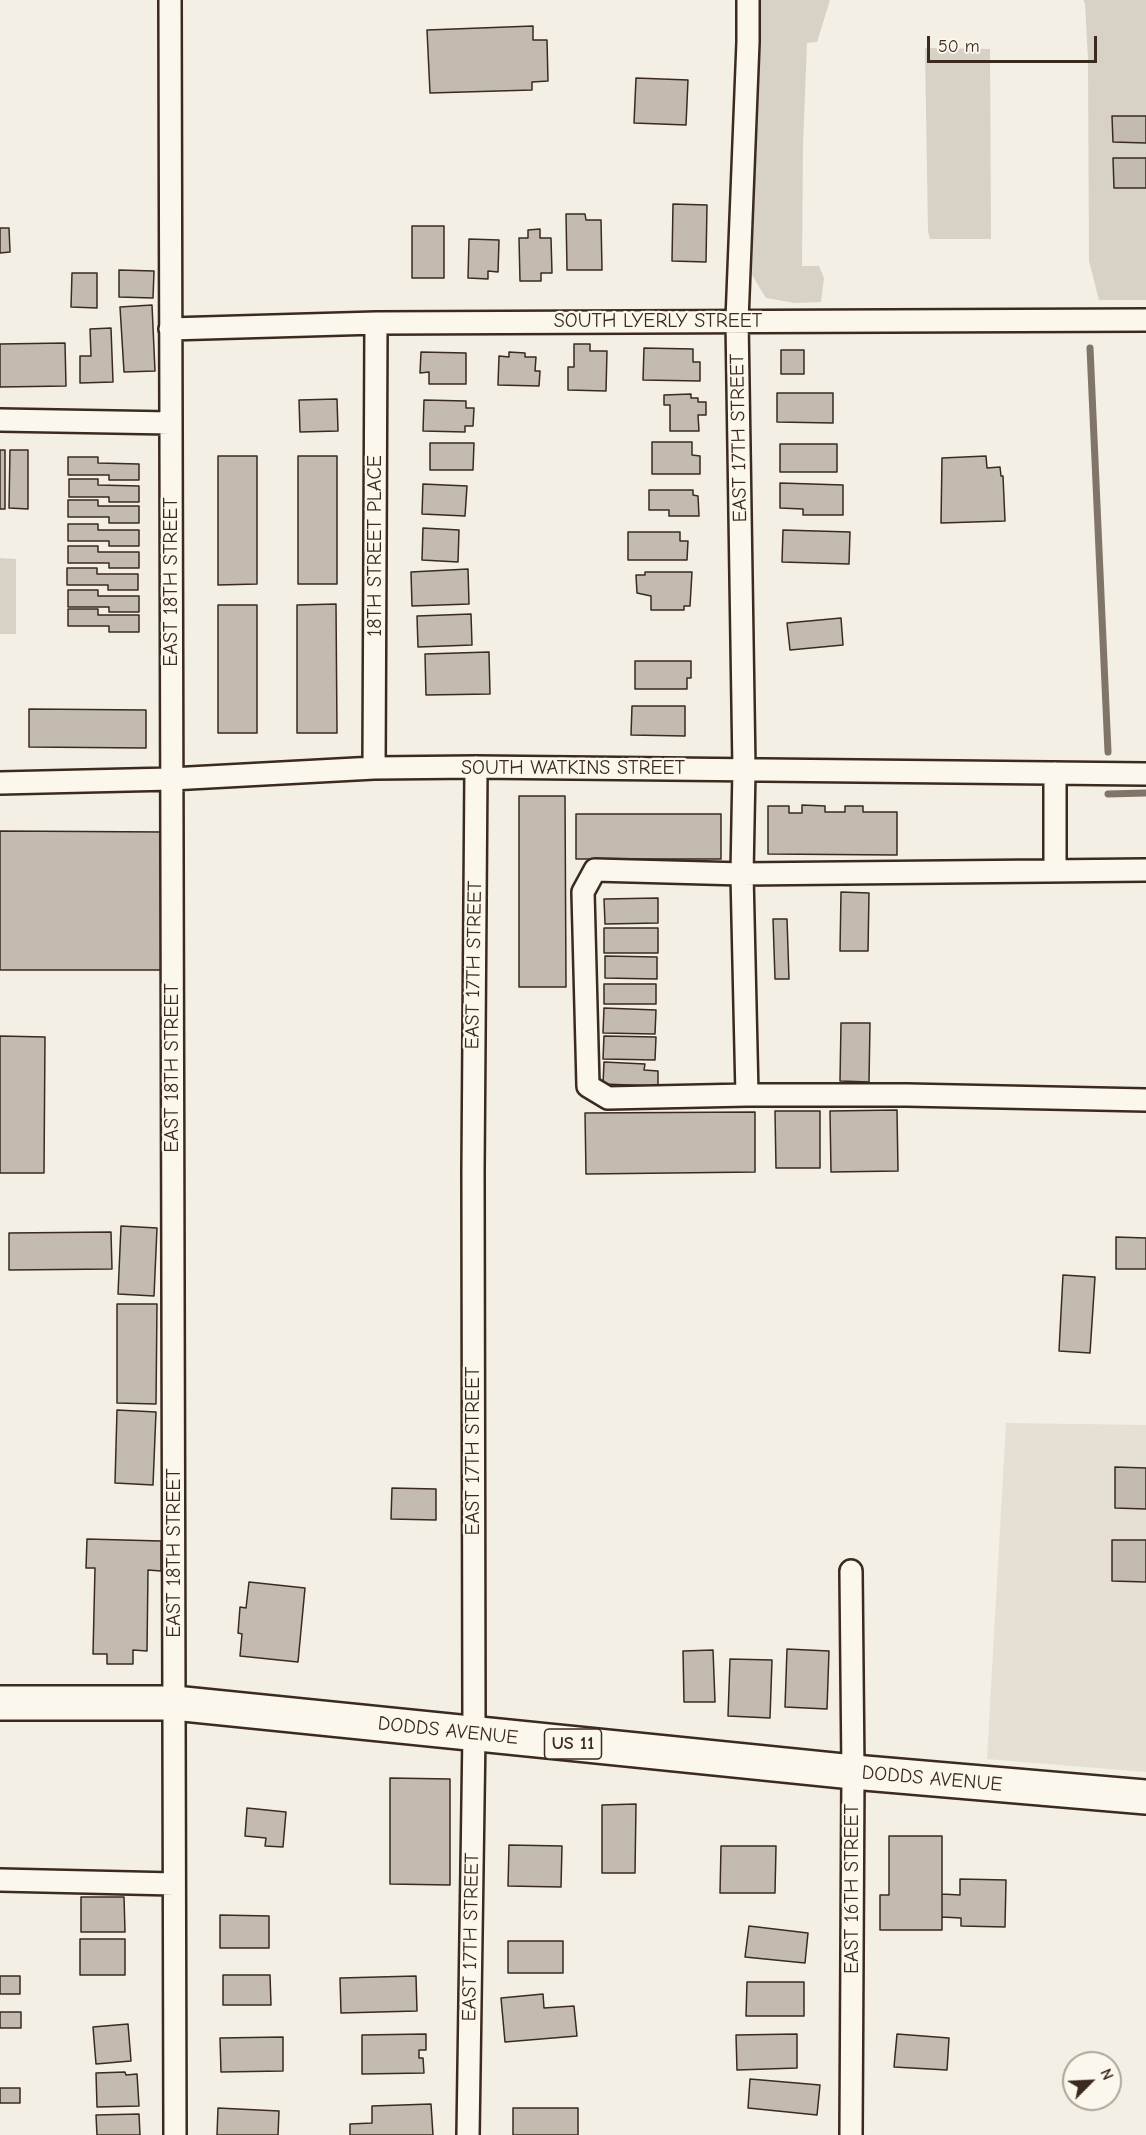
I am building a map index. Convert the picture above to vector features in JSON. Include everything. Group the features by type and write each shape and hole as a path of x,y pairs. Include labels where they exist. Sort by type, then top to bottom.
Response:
{"main road":[{"name":"DODDS AVENUE","path":"0,1703 174,1703 853,1772 1146,1797"}],"street":[{"name":"EAST 18TH STREET","path":"170,0 175,2135"},
{"name":"EAST 17TH STREET","path":"747,1095 742,874 744,769 737,321 748,0"},
{"name":"SOUTH LYERLY STREET","path":"170,329 376,323 1146,320"},
{"name":"18TH STREET PLACE","path":"374,768 376,323"},
{"path":"0,420 171,423"},
{"name":"EAST 17TH STREET","path":"468,2135 474,1734 473,1159 476,767"},
{"name":"SOUTH WATKINS STREET","path":"0,783 171,779 374,768 476,767 1146,774"},
{"path":"1055,773 1055,871"},
{"path":"1146,870 742,874 595,870 583,892 588,1086 608,1098 747,1095 1146,1100"},
{"name":"EAST 16TH STREET","path":"851,1571 853,1772 851,2135"},
{"path":"0,1880 174,1884"}],"shaded area":[{"path":"755,0 830,0 817,42 807,43 803,145 802,266 819,266 824,278 821,302 795,303 766,298 752,275"},
{"path":"1083,0 1146,0 1146,300 1099,300 1089,261 1088,60"},
{"path":"925,48 990,49 991,239 930,239"},
{"path":"0,558 16,559 16,634 0,634"},
{"path":"1006,1423 1146,1425 1146,1772 987,1759"}],"building":[{"path":"533,26 533,40 547,40 548,81 532,82 532,90 430,93 427,30"},
{"path":"636,78 688,80 686,125 634,123"},
{"path":"1112,116 1146,116 1146,143 1113,142"},
{"path":"1113,158 1146,158 1146,188 1114,188"},
{"path":"673,204 707,205 706,262 672,261"},
{"path":"566,214 585,214 586,220 601,220 602,270 567,270"},
{"path":"412,226 444,226 444,278 412,278"},
{"path":"0,228 9,228 10,252 0,253"},
{"path":"540,229 540,238 551,238 552,273 541,273 541,281 520,281 519,238 528,238 528,230"},
{"path":"469,239 499,240 498,272 488,271 488,279 468,278"},
{"path":"119,270 154,271 153,298 119,297"},
{"path":"72,273 97,273 97,308 71,307"},
{"path":"152,305 155,371 124,372 120,307"},
{"path":"111,328 113,382 80,383 80,356 91,356 90,329"},
{"path":"65,343 66,386 0,387 0,344"},
{"path":"574,344 590,344 590,351 607,351 606,391 568,390 568,367 574,367"},
{"path":"644,348 693,349 693,362 700,362 700,381 643,380"},
{"path":"781,350 804,350 804,374 781,374"},
{"path":"421,352 466,353 466,384 429,384 429,372 420,373"},
{"path":"509,352 525,353 525,357 536,357 535,371 540,371 539,386 498,385 499,356 509,357"},
{"path":"777,393 833,393 833,423 777,422"},
{"path":"691,394 691,398 698,398 698,402 706,402 706,415 698,415 699,431 670,431 670,405 664,405 664,395"},
{"path":"337,399 338,431 300,432 299,400"},
{"path":"424,400 466,401 466,408 474,408 473,426 465,426 465,432 423,431"},
{"path":"652,442 692,442 692,455 700,456 700,474 652,474"},
{"path":"430,443 474,443 473,470 430,470"},
{"path":"780,444 837,444 837,472 780,472"},
{"path":"0,450 5,450 5,509 0,509"},
{"path":"10,450 28,450 28,509 9,508"},
{"path":"218,456 257,456 257,584 218,585"},
{"path":"298,456 337,456 337,584 298,584"},
{"path":"986,456 987,468 1000,467 1001,476 1003,476 1005,521 941,523 942,458"},
{"path":"68,457 98,457 98,463 139,464 139,480 109,480 109,475 68,475"},
{"path":"69,479 98,479 98,485 139,486 139,502 109,502 109,497 69,497"},
{"path":"780,483 843,485 843,515 803,515 803,509 780,508"},
{"path":"423,484 467,486 465,516 422,514"},
{"path":"649,490 693,490 693,495 698,496 699,516 669,516 669,510 649,510"},
{"path":"68,500 98,500 98,506 139,506 139,523 109,523 109,517 68,517"},
{"path":"68,524 98,524 98,530 139,530 139,546 109,546 109,541 68,541"},
{"path":"423,528 459,530 458,562 422,560"},
{"path":"783,530 850,532 849,564 782,562"},
{"path":"628,532 680,532 680,541 688,541 687,560 628,560"},
{"path":"68,546 98,546 98,552 139,552 139,568 109,568 109,563 68,563"},
{"path":"67,568 97,568 97,574 138,574 138,590 108,590 108,585 67,585"},
{"path":"468,569 469,604 412,606 411,572"},
{"path":"645,572 692,572 690,606 684,606 684,610 651,610 651,596 637,593 636,575 645,575"},
{"path":"68,590 98,590 98,596 139,596 139,612 109,612 109,607 68,607"},
{"path":"336,604 337,733 297,733 297,605"},
{"path":"218,605 257,605 257,733 218,733"},
{"path":"68,609 98,609 98,615 139,615 139,632 109,632 109,626 68,626"},
{"path":"471,614 472,645 418,647 417,616"},
{"path":"841,618 843,645 790,650 787,623"},
{"path":"489,652 490,694 426,695 425,654"},
{"path":"635,661 691,661 691,678 687,678 687,689 635,689"},
{"path":"632,706 685,706 685,736 631,735"},
{"path":"29,709 146,710 146,748 29,747"},
{"path":"519,796 565,796 566,987 519,987"},
{"path":"802,805 825,806 825,812 845,812 845,806 863,806 863,812 897,812 897,855 768,854 768,806 789,806 789,813 802,813"},
{"path":"576,814 721,814 721,859 576,859"},
{"path":"0,831 165,832 165,970 0,970"},
{"path":"841,892 869,893 868,951 840,951"},
{"path":"658,898 658,923 605,924 604,899"},
{"path":"773,919 787,919 789,979 775,979"},
{"path":"604,928 658,928 658,953 604,953"},
{"path":"605,956 657,957 657,979 605,978"},
{"path":"604,984 656,984 656,1004 604,1004"},
{"path":"604,1008 656,1010 655,1034 603,1033"},
{"path":"841,1023 870,1023 869,1082 840,1081"},
{"path":"0,1036 45,1037 44,1173 0,1173"},
{"path":"604,1036 656,1037 655,1060 603,1059"},
{"path":"604,1062 645,1064 644,1070 658,1071 658,1086 603,1084"},
{"path":"897,1110 898,1171 831,1172 830,1111"},
{"path":"775,1111 820,1111 820,1168 776,1168"},
{"path":"755,1112 755,1172 586,1174 585,1113"},
{"path":"121,1226 157,1228 154,1296 118,1294"},
{"path":"111,1232 112,1269 9,1270 9,1233"},
{"path":"1116,1237 1146,1238 1146,1269 1116,1269"},
{"path":"1063,1275 1095,1277 1090,1353 1059,1351"},
{"path":"117,1304 157,1304 156,1404 117,1403"},
{"path":"117,1410 156,1412 153,1485 115,1483"},
{"path":"1115,1467 1146,1468 1146,1509 1115,1508"},
{"path":"392,1488 436,1489 436,1520 391,1519"},
{"path":"87,1539 161,1541 161,1571 148,1570 147,1651 133,1650 133,1664 107,1664 107,1654 93,1654 95,1568 86,1568"},
{"path":"1112,1540 1146,1540 1146,1582 1112,1581"},
{"path":"249,1582 305,1588 298,1662 240,1656 242,1634 238,1633 240,1607 246,1608"},
{"path":"787,1649 829,1651 827,1709 785,1707"},
{"path":"713,1650 715,1702 684,1702 683,1651"},
{"path":"730,1659 772,1660 770,1718 728,1716"},
{"path":"390,1778 450,1779 450,1885 390,1884"},
{"path":"636,1804 635,1873 602,1873 602,1805"},
{"path":"247,1808 286,1812 283,1847 265,1846 266,1838 245,1836"},
{"path":"889,1836 942,1836 942,1930 880,1930 880,1895 889,1895"},
{"path":"509,1845 562,1846 561,1887 508,1886"},
{"path":"721,1846 776,1846 775,1893 720,1893"},
{"path":"960,1879 1006,1880 1005,1927 961,1926 961,1918 942,1917 942,1894 960,1895"},
{"path":"81,1897 124,1897 125,1932 81,1932"},
{"path":"220,1915 269,1916 269,1948 220,1948"},
{"path":"749,1926 808,1933 805,1963 745,1957"},
{"path":"80,1939 125,1939 125,1975 80,1975"},
{"path":"508,1941 563,1941 563,1973 508,1973"},
{"path":"223,1975 270,1975 271,2005 223,2005"},
{"path":"0,1976 20,1976 20,1994 0,1994"},
{"path":"416,1976 417,2011 341,2013 340,1978"},
{"path":"747,1982 804,1982 804,2016 746,2016"},
{"path":"543,1994 544,2008 574,2006 577,2036 505,2042 501,1998"},
{"path":"0,2012 21,2012 21,2028 0,2028"},
{"path":"128,2024 131,2061 96,2064 93,2027"},
{"path":"426,2034 426,2050 419,2050 419,2058 423,2058 424,2073 362,2074 362,2035"},
{"path":"797,2034 797,2068 737,2070 736,2035"},
{"path":"897,2034 949,2038 947,2070 894,2067"},
{"path":"283,2037 283,2071 221,2072 220,2038"},
{"path":"125,2072 126,2075 137,2074 139,2106 97,2107 96,2073"},
{"path":"750,2079 820,2085 817,2115 748,2108"},
{"path":"0,2088 20,2088 20,2103 0,2103"},
{"path":"431,2104 433,2135 350,2135 350,2124 372,2123 372,2106"},
{"path":"218,2108 279,2111 278,2135 217,2135"},
{"path":"513,2108 578,2108 578,2135 513,2135"},
{"path":"139,2114 140,2135 97,2135 96,2115"}],"waterway":[{"path":"1090,348 1108,752"},
{"path":"1108,794 1146,793"}]}
